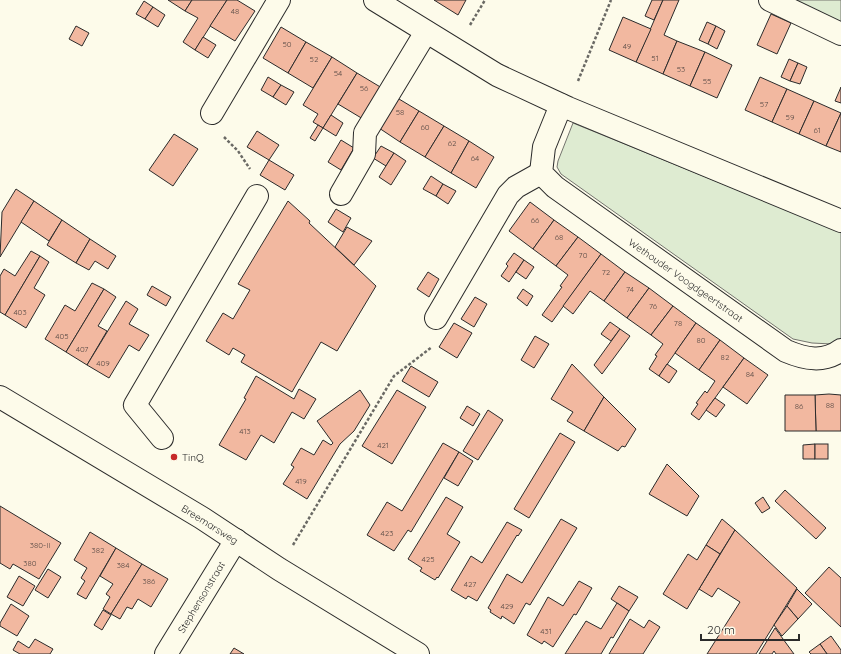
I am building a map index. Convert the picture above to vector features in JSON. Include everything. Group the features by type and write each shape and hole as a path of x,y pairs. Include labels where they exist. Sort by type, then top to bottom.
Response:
{"street":[{"path":"212,113 279,0"},
{"path":"375,0 497,75 564,106 841,220"},
{"path":"770,0 841,34"},
{"path":"341,194 364,154 365,133 426,32"},
{"path":"436,318 508,195 516,187 541,173 544,147 564,106"},
{"name":"Wethouder Voogdgeertstraat","path":"541,173 555,187 786,351 802,358 815,358 834,355 841,350"},
{"path":"162,438 135,405 257,196"},
{"name":"Breemarsweg","path":"0,397 202,518 279,568 418,654"},
{"name":"Stephensonstraat","path":"166,654 236,540"}],"path":[{"path":"564,106 611,0"},
{"path":"212,113 215,129 238,151 255,179 257,196"},
{"path":"279,568 394,376 438,342 436,318"}],"green space":[{"path":"772,0 841,0 841,29"},
{"path":"573,123 841,232 841,340 832,344 812,343 793,339 561,174 557,167 558,161"}],"building":[{"path":"168,0 192,0 185,11"},
{"path":"192,0 227,0 195,50 183,42 198,18 185,11"},
{"path":"227,0 237,0 255,11 235,41 210,26"},
{"path":"434,0 466,0 458,15"},
{"path":"652,0 663,0 654,20 645,16"},
{"path":"663,0 679,0 664,35 677,41 663,74 636,62"},
{"path":"144,1 153,7 145,19 136,14"},
{"path":"153,7 165,15 158,27 145,19"},
{"path":"771,14 791,23 777,54 757,45"},
{"path":"623,17 651,29 636,62 609,50"},
{"path":"707,22 716,26 708,44 699,40"},
{"path":"76,26 89,33 82,46 69,39"},
{"path":"716,26 725,31 717,49 708,44"},
{"path":"281,27 306,42 288,73 263,58"},
{"path":"203,37 216,45 208,58 195,50"},
{"path":"677,41 705,52 690,86 663,74"},
{"path":"306,42 332,57 313,88 288,73"},
{"path":"705,52 732,65 717,98 690,86"},
{"path":"332,57 357,73 323,128 313,122 318,114 303,105"},
{"path":"789,59 798,63 790,81 781,77"},
{"path":"798,63 807,67 800,84 790,81"},
{"path":"357,73 382,88 363,119 338,104"},
{"path":"268,77 281,85 273,97 261,90"},
{"path":"760,77 787,89 772,122 745,110"},
{"path":"281,85 294,92 286,105 273,97"},
{"path":"841,87 841,103 835,101"},
{"path":"787,89 814,101 799,134 772,122"},
{"path":"394,96 419,111 400,142 376,126"},
{"path":"814,101 841,113 826,146 799,134"},
{"path":"419,111 444,126 425,157 400,142"},
{"path":"841,113 841,152 826,146"},
{"path":"331,115 343,123 336,136 323,128"},
{"path":"318,125 323,128 315,141 310,138"},
{"path":"444,126 469,141 451,173 425,157"},
{"path":"257,131 279,145 269,160 247,147"},
{"path":"174,134 198,149 173,186 149,170"},
{"path":"341,140 354,148 341,170 328,162"},
{"path":"469,141 494,157 476,188 451,173"},
{"path":"381,146 394,153 386,166 373,158"},
{"path":"394,153 406,161 391,185 379,177"},
{"path":"269,160 294,175 285,190 260,175"},
{"path":"431,176 443,184 436,196 423,189"},
{"path":"443,184 456,191 448,204 436,196"},
{"path":"16,189 34,201 0,257 2,212"},
{"path":"34,201 62,220 49,241 21,222"},
{"path":"288,201 310,221 309,223 376,286 337,351 321,342 292,392 241,362 245,355 233,348 229,355 206,341 223,313 233,319 250,290 238,284"},
{"path":"530,202 554,220 533,249 509,231"},
{"path":"336,209 351,218 343,232 328,222"},
{"path":"62,220 90,239 76,263 47,245"},
{"path":"554,220 578,237 556,266 533,249"},
{"path":"347,227 372,241 354,265 335,247"},
{"path":"578,237 601,254 552,322 542,315 562,287 560,286 568,275 556,266"},
{"path":"90,239 116,256 108,269 95,261 89,270 76,263"},
{"path":"31,251 40,256 5,315 0,312 0,276 4,269 15,276"},
{"path":"514,253 524,260 509,282 501,276 508,266 506,264"},
{"path":"601,254 625,272 604,301 590,291 573,314 563,306"},
{"path":"40,256 49,262 34,288 45,295 26,328 5,315"},
{"path":"524,260 534,267 526,279 516,272"},
{"path":"428,272 439,279 429,297 417,289"},
{"path":"625,272 649,288 627,318 604,301"},
{"path":"92,283 104,289 66,352 45,339 65,305 75,311"},
{"path":"152,286 171,297 166,306 147,295"},
{"path":"649,288 673,306 651,335 627,318"},
{"path":"104,289 116,297 98,326 107,331 87,365 66,352"},
{"path":"523,289 533,296 527,306 517,298"},
{"path":"475,297 487,304 474,327 461,319"},
{"path":"126,301 138,309 129,324 149,335 139,351 129,345 109,378 87,365"},
{"path":"673,306 696,323 659,376 649,369 657,356 655,355 663,344 651,335"},
{"path":"610,322 620,329 611,341 601,334"},
{"path":"454,323 472,333 457,358 439,347"},
{"path":"696,323 720,340 699,370 675,353"},
{"path":"620,329 630,336 602,374 594,365"},
{"path":"535,336 549,344 534,368 521,360"},
{"path":"720,340 744,358 699,420 691,414 698,404 696,403 705,391 707,393 715,381 699,370"},
{"path":"744,358 768,375 747,404 723,387"},
{"path":"572,364 604,397 584,431 567,421 573,412 551,399"},
{"path":"667,364 677,371 669,383 659,376"},
{"path":"411,366 438,382 429,397 402,381"},
{"path":"256,376 294,399 299,389 316,399 304,419 292,412 274,443 261,435 246,460 219,445 246,399 244,398"},
{"path":"360,390 370,405 354,431 340,444 307,499 283,484 294,467 291,465 301,448 314,455 323,440 331,445 333,443 317,421"},
{"path":"397,390 426,407 392,464 362,446"},
{"path":"785,395 815,395 816,431 785,431"},
{"path":"815,395 841,395 841,431 816,431"},
{"path":"604,397 636,429 625,447 622,446 618,451 584,431"},
{"path":"715,398 725,405 716,417 706,410"},
{"path":"467,406 480,414 473,426 460,418"},
{"path":"488,410 503,420 478,460 463,451"},
{"path":"560,433 575,442 529,518 514,509"},
{"path":"443,443 459,452 411,532 408,530 394,551 367,535 387,502 402,511"},
{"path":"815,444 815,459 803,459 803,445"},
{"path":"815,444 828,444 828,459 815,459"},
{"path":"459,452 473,461 458,486 444,478"},
{"path":"667,464 699,496 687,516 649,494"},
{"path":"785,490 826,528 816,539 775,501"},
{"path":"446,497 463,507 447,534 460,542 438,578 437,577 435,580 420,571 422,568 408,559"},
{"path":"763,497 770,508 762,513 755,503"},
{"path":"0,506 61,543 39,579 13,564 10,569 0,563"},
{"path":"561,519 577,528 530,605 526,603 514,624 502,616 501,619 490,612 491,610 488,608 507,574 522,583"},
{"path":"722,519 735,530 720,554 706,545"},
{"path":"507,522 522,530 518,536 517,535 477,601 468,596 466,599 451,590 471,556 482,563"},
{"path":"735,530 797,588 756,654 707,654 740,602 718,588 712,597 699,589"},
{"path":"90,532 116,548 86,599 77,594 85,581 81,578 87,568 74,560"},
{"path":"706,545 720,554 687,609 663,594 688,554 697,560"},
{"path":"116,548 142,564 111,614 103,609 110,597 106,594 113,584 100,576"},
{"path":"142,564 168,579 151,607 138,599 132,609 127,607 120,619 111,614"},
{"path":"829,567 841,578 841,627 805,593"},
{"path":"48,569 61,577 48,598 35,590"},
{"path":"19,576 35,586 23,606 7,597"},
{"path":"579,581 592,588 576,615 574,614 553,647 544,641 542,644 527,635 548,597 563,606"},
{"path":"619,586 638,597 629,611 611,599"},
{"path":"797,589 812,604 798,619 787,606"},
{"path":"617,603 629,611 613,638 611,637 601,654 565,654 586,621 601,629"},
{"path":"11,604 29,616 17,636 0,626 0,623"},
{"path":"787,606 798,619 782,636 774,625"},
{"path":"103,610 111,615 102,630 94,625"},
{"path":"630,619 644,628 649,620 660,627 643,654 609,654"},
{"path":"775,628 794,654 776,654 774,651 772,654 759,654"},
{"path":"831,636 841,650 841,654 827,654 820,644"},
{"path":"35,639 53,649 50,654 20,654 13,650 18,641 29,648"},
{"path":"820,644 827,654 811,654 809,652"},
{"path":"234,648 244,654 230,654"}],"place":[{"name":"TinQ","path":"174,457"}]}
